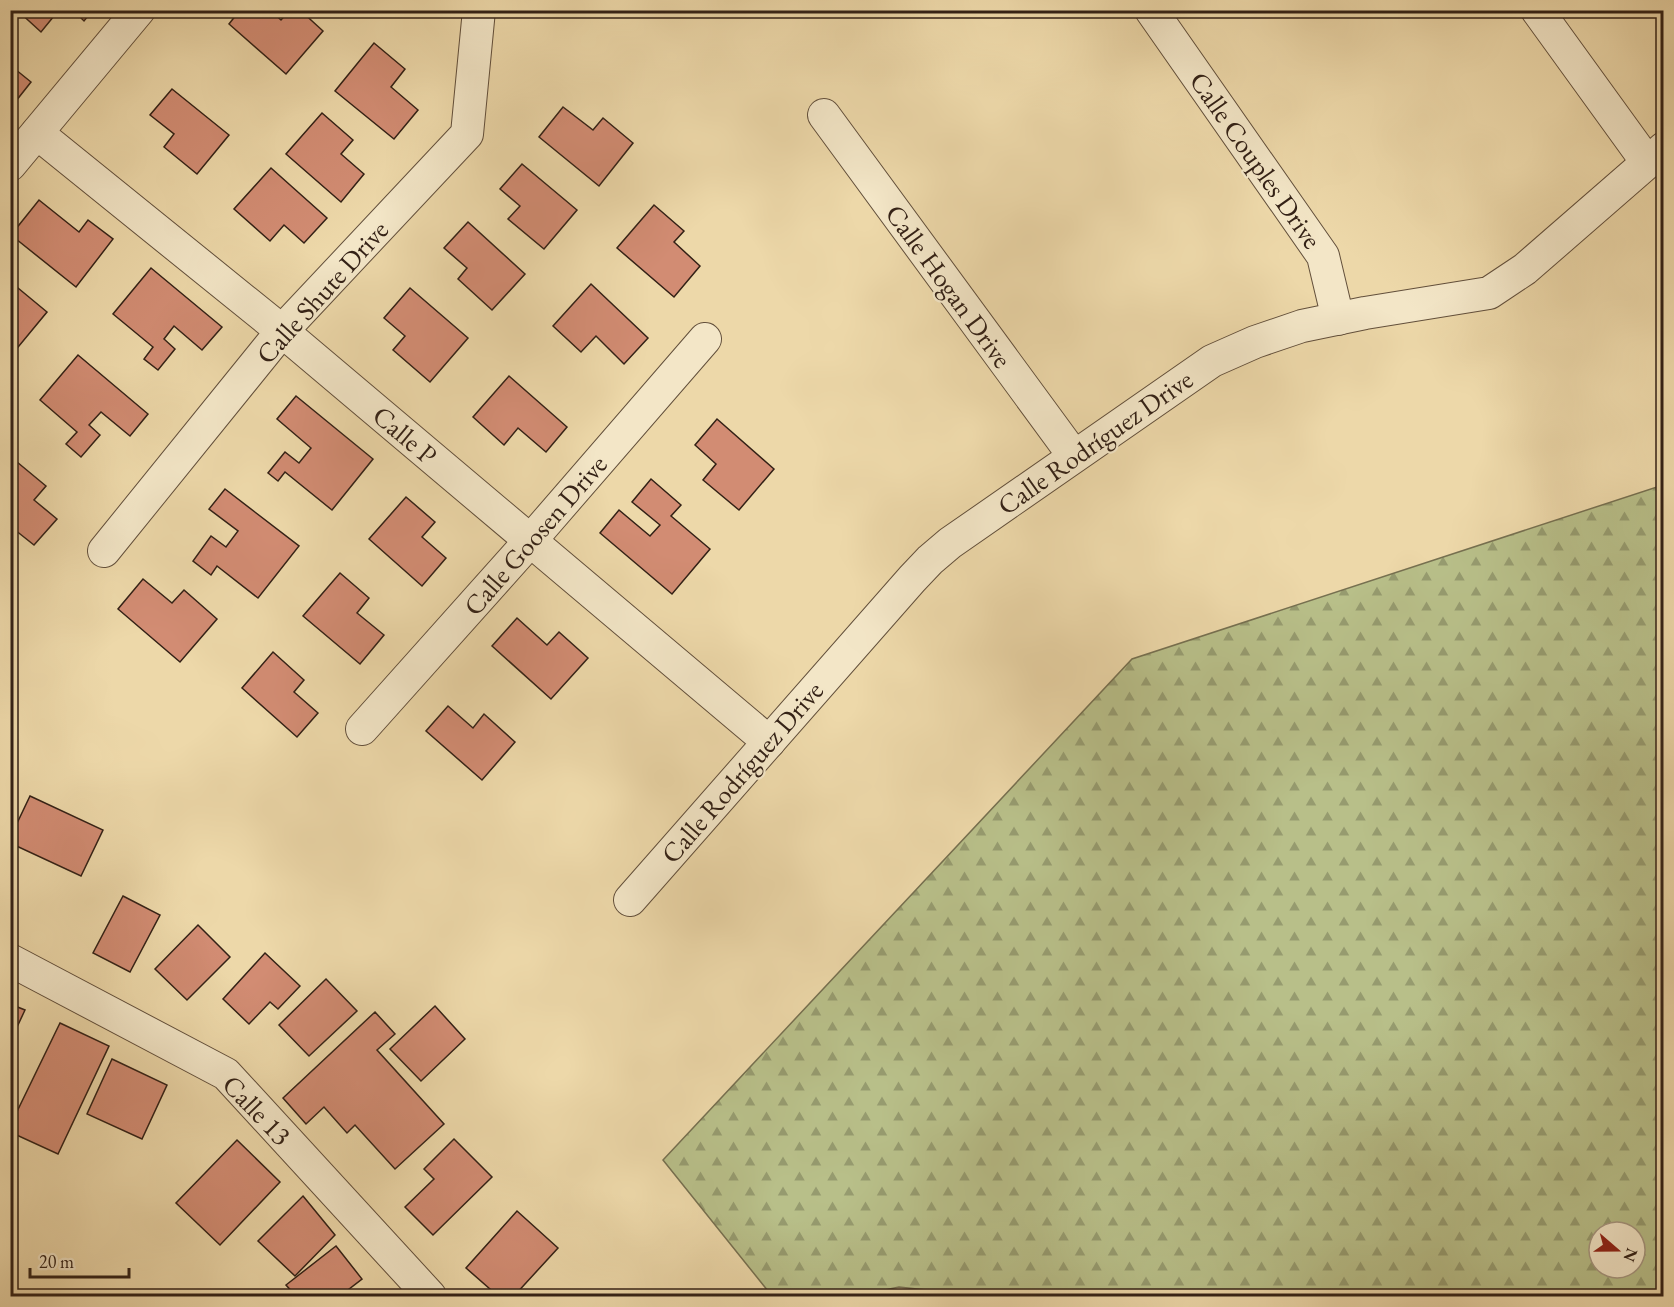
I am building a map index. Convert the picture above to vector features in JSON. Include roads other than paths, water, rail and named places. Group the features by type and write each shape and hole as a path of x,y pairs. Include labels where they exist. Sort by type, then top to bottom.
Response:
{"street":[{"path":"10,165 139,10"},
{"name":"Calle Shute Drive","path":"104,551 282,331 467,134 478,10"},
{"name":"Calle Couples Drive","path":"1151,10 1323,256 1338,319"},
{"path":"1537,10 1655,155"},
{"name":"Calle Hogan Drive","path":"824,115 1074,456"},
{"name":"Calle P","path":"37,133 282,331 769,742"},
{"name":"Calle Rodríguez Drive","path":"630,900 930,560 950,543 1212,361 1255,342 1302,326 1489,293 1525,269 1655,155"},
{"name":"Calle Goosen Drive","path":"362,729 530,541 705,339"},
{"name":"Calle 13","path":"10,960 226,1074 430,1296"}]}
